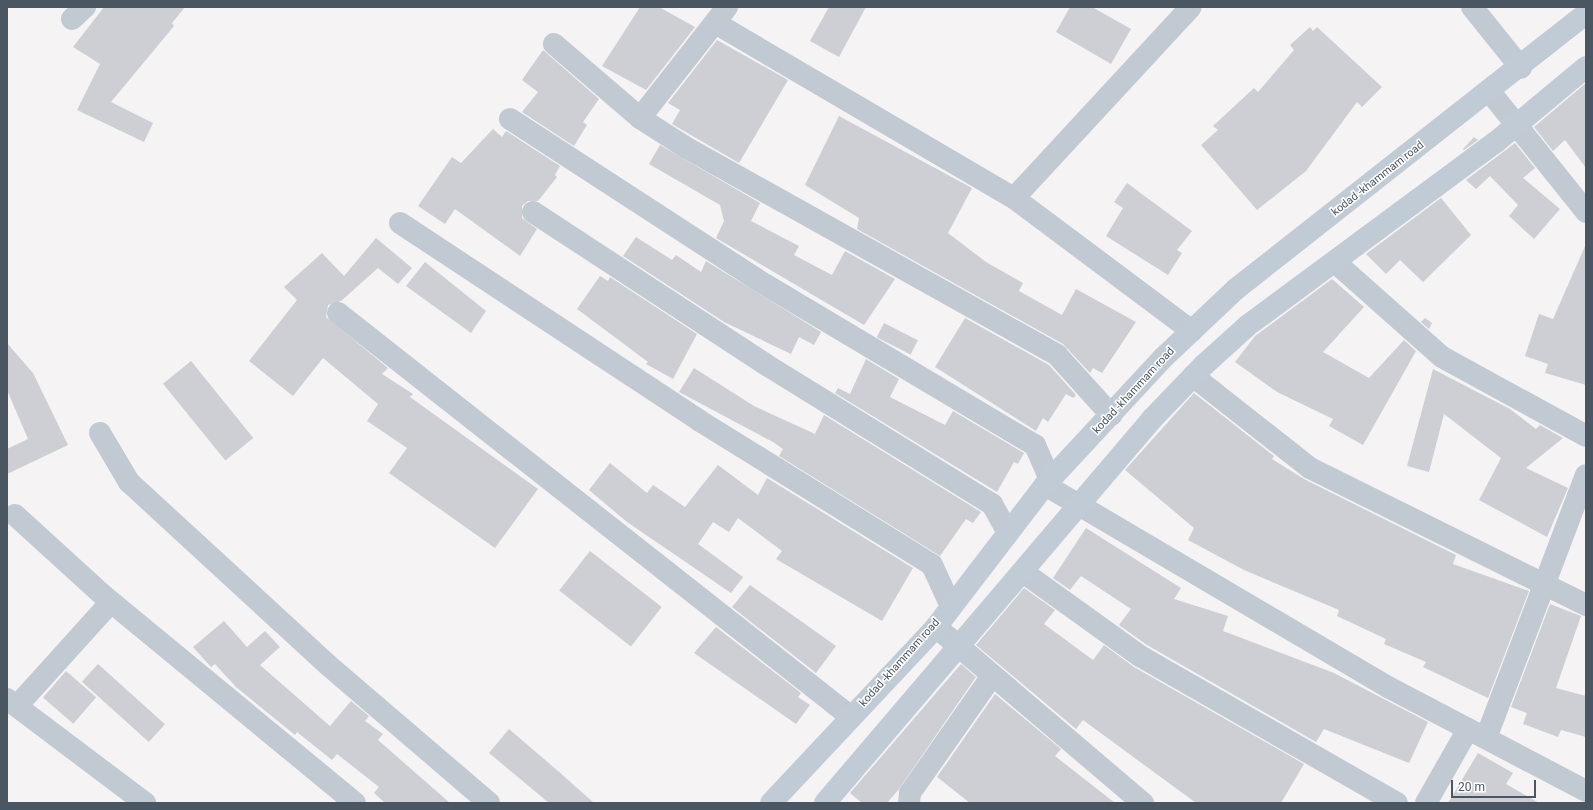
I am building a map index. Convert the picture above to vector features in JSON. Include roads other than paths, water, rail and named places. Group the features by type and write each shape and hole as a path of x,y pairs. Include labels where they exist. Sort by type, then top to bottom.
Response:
{"main road":[{"name":"kodad -khammam road","path":"771,803 850,716 936,627 950,604 1048,483 1192,330 1236,289 1521,68 1586,14"},
{"path":"826,803 1079,506 1193,376 1247,326 1516,124 1586,67"}],"street":[{"path":"1472,7 1521,68"},
{"path":"1014,198 1181,9"},
{"path":"640,118 722,16 1014,198 1192,330"},
{"path":"554,44 640,118 687,148 1057,355 1111,416"},
{"path":"1490,92 1586,212"},
{"path":"510,119 756,279 1035,445 1048,483 1079,506 1388,687 1586,791"},
{"path":"533,212 765,364 992,504 1008,533"},
{"path":"400,223 700,421 932,565 950,604"},
{"path":"1334,262 1442,357 1586,436"},
{"path":"338,313 850,716"},
{"path":"1193,376 1310,468 1586,604"},
{"path":"100,433 129,482 328,665 489,803"},
{"path":"1426,803 1477,733 1543,583 1586,475"},
{"path":"15,516 111,602 355,803"},
{"path":"1023,572 1140,656 1397,803"},
{"path":"111,602 12,702 145,803"},
{"path":"936,627 1143,803"},
{"path":"909,803 910,793 992,676"}]}
